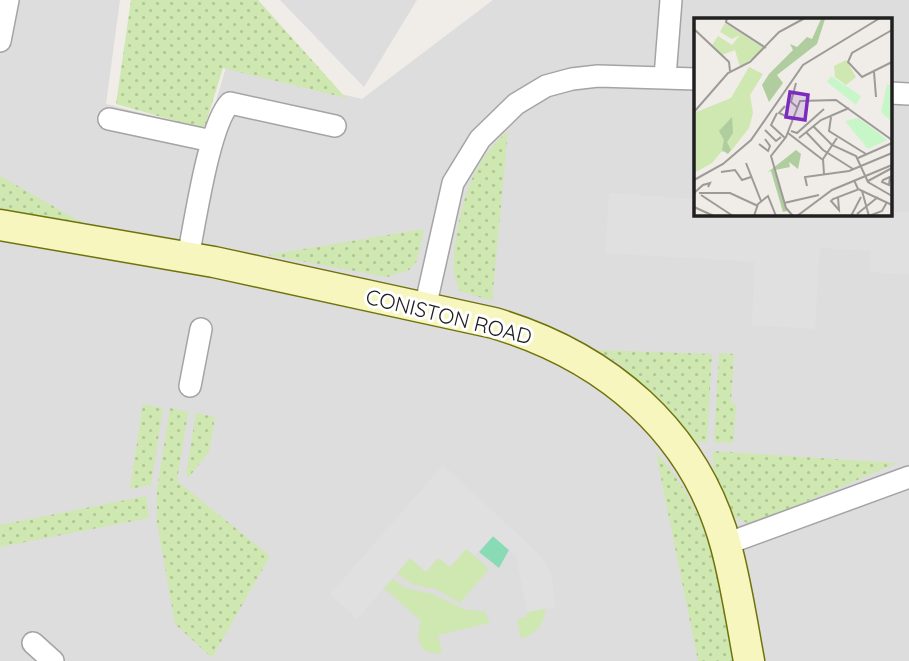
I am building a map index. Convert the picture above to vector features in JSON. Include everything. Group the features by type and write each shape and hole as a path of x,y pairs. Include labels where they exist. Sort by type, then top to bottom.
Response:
{"street":[{"path":"0,41 8,0"},
{"path":"665,77 671,0"},
{"path":"425,308 453,183 480,139 516,104 546,86 598,76 694,79"},
{"path":"188,257 212,141 222,110 230,103 335,125"},
{"path":"109,119 212,141"},
{"name":"CONISTON ROAD","path":"0,225 188,257 494,323 532,334 598,369 650,412 678,447 701,483 726,544 749,661"},
{"path":"190,386 201,329"},
{"path":"726,544 909,477"},
{"path":"33,643 53,661"}],"shaded area":[{"path":"0,0 120,0 106,104 208,129 226,67 362,99 493,0 909,0 909,661 0,661"},
{"path":"280,0 417,0 364,87"},
{"path":"609,193 694,199 694,215 892,215 892,212 909,212 909,275 869,272 870,251 820,248 815,329 752,325 755,262 605,253"},
{"path":"443,465 542,557 551,574 556,607 527,612 516,556 493,536 475,556 466,549 450,567 438,558 426,572 410,558 357,619 330,594"}],"green space":[{"path":"131,0 258,0 346,98 223,68 205,126 200,128 116,104"},
{"path":"508,131 492,301 460,291 455,276 454,255 460,217 473,177 487,153"},
{"path":"0,176 99,232 4,211 0,207"},
{"path":"424,229 417,261 409,270 387,277 268,255"},
{"path":"596,350 712,354 707,442 689,442 621,365"},
{"path":"719,353 734,354 731,403 736,404 733,443 714,442"},
{"path":"143,404 163,408 151,485 130,489"},
{"path":"170,408 188,412 177,481 270,556 212,658 175,624 157,522 157,489"},
{"path":"196,413 215,417 209,452 189,477 186,476"},
{"path":"713,451 897,463 751,525 733,516 713,473"},
{"path":"656,453 691,501 702,525 718,577 733,661 698,661"},
{"path":"146,496 149,518 0,547 0,525"},
{"path":"493,536 509,550 499,568 479,552"},
{"path":"466,548 489,569 460,603 436,589 414,585 397,574 410,558 438,557"},
{"path":"392,579 406,588 433,594 466,610 484,611 490,623 438,635 442,653 428,652 419,640 421,621 384,588"},
{"path":"545,608 539,628 521,639 517,619 527,617 527,612"}]}
